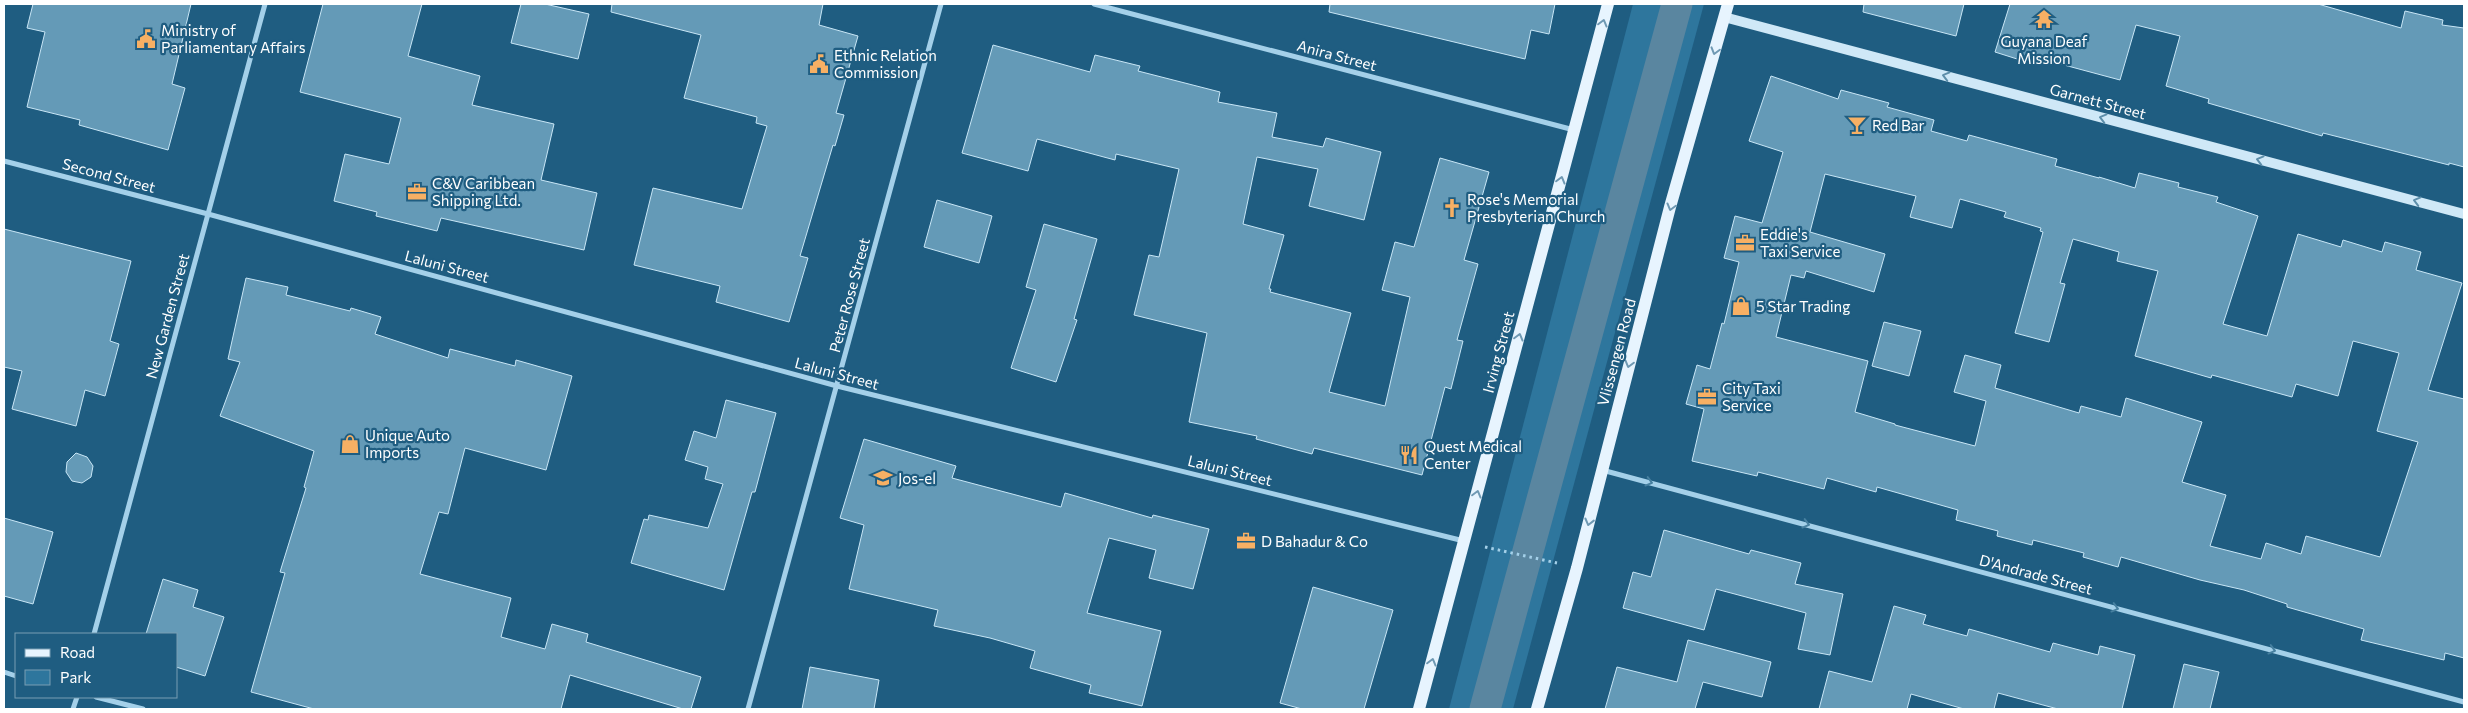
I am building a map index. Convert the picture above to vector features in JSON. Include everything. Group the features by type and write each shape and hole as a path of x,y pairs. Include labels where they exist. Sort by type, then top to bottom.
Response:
{"main road":[{"name":"Irving Street","path":"1419,709 1608,4"},
{"name":"Vlissengen Road","path":"1536,709 1577,568 1670,208 1728,4"}],"street":[{"name":"New Garden Street","path":"94,633 265,4"},
{"name":"Peter Rose Street","path":"748,709 941,4"},
{"name":"Anira Street","path":"1094,4 1574,130"},
{"name":"Garnett Street","path":"1724,17 2464,214"},
{"name":"Second Street","path":"4,161 208,214"},
{"name":"Laluni Street","path":"208,214 837,386 1464,541"},
{"name":"D'Andrade Street","path":"1602,469 2464,702"},
{"path":"100,698 143,709"}],"path":[{"path":"1485,547 1557,563"}],"green space":[{"path":"1633,4 1704,4 1513,709 1449,709"}],"building":[{"path":"33,4 191,4 172,84 185,88 168,150 79,125 80,120 27,107 45,32 27,28"},
{"path":"323,4 422,4 408,56 480,76 472,105 554,124 541,180 597,193 584,250 441,218 437,231 376,216 377,212 334,201 345,154 389,164 401,118 300,92"},
{"path":"521,4 545,4 589,14 578,59 511,43"},
{"path":"612,4 823,4 819,25 858,36 836,113 844,115 835,146 833,145 800,256 808,258 789,322 716,302 720,286 634,265 653,188 742,209 767,126 756,123 757,117 684,98 701,35 611,12"},
{"path":"1330,4 1555,4 1549,34 1531,30 1525,59 1329,12"},
{"path":"1864,4 1964,4 1956,36 1863,12"},
{"path":"2010,4 2318,4 2401,28 2405,11 2443,20 2442,25 2464,28 2464,167 2449,163 2449,165 2323,133 2322,136 2208,103 2209,99 2166,86 2180,36 2136,25 2120,80 2038,58 2036,65 1995,52"},
{"path":"993,45 1090,72 1095,55 1140,66 1138,71 1220,92 1218,102 1277,113 1272,137 1323,147 1326,138 1381,152 1364,220 1309,206 1318,169 1257,157 1243,224 1284,235 1269,289 1271,289 1270,292 1351,313 1329,392 1385,406 1410,297 1382,290 1395,242 1414,247 1440,158 1489,172 1464,260 1478,264 1457,340 1463,341 1451,389 1445,387 1422,475 1314,448 1312,454 1256,439 1257,436 1189,422 1207,333 1134,315 1149,255 1159,257 1179,169 1116,154 1115,160 1037,139 1028,171 962,153"},
{"path":"1771,76 1838,99 1841,90 1889,103 1887,107 1934,120 1931,131 1967,141 1969,135 2057,159 2055,166 2135,188 2139,173 2179,183 2178,187 2218,197 2216,202 2258,216 2223,324 2267,336 2298,234 2341,247 2343,240 2382,252 2385,242 2421,252 2416,270 2462,283 2428,390 2464,399 2464,658 2445,653 2444,660 2361,640 2364,629 2287,607 2287,604 2244,590 2200,580 2121,557 2118,567 2083,557 2084,553 2033,540 2032,545 1997,536 1998,531 1956,520 1958,510 1877,487 1876,492 1827,478 1824,489 1758,472 1757,476 1692,461 1704,409 1686,404 1697,365 1710,369 1722,323 1724,324 1739,262 1724,258 1735,216 1762,223 1783,152 1749,141","holes":["1825,174 1916,196 1910,217 1952,228 1960,199 2006,212 2004,217 2041,228 2040,231 2043,232 2015,333 2049,342 2065,284 2060,283 2073,239 2119,252 2117,261 2158,271 2135,356 2211,378 2212,375 2292,397 2296,384 2338,396 2353,341 2399,353 2377,431 2418,442 2380,557 2306,536 2301,554 2266,543 2261,559 2210,546 2226,495 2182,482 2202,422 2126,398 2121,417 2081,406 2079,413 1995,388 2001,365 1965,355 1954,392 1986,401 1975,446 1895,425 1855,412 1868,361 1776,337 1791,275 1804,278 1806,271 1874,292 1885,254 1810,232"]},
{"path":"937,200 992,216 979,263 924,247"},
{"path":"1044,224 1097,239 1074,319 1077,320 1056,382 1011,368 1036,290 1026,287"},
{"path":"4,229 131,261 110,341 119,344 105,396 85,390 76,426 12,409 22,371 4,367"},
{"path":"246,278 288,287 286,295 350,311 351,308 381,317 375,334 448,358 450,349 515,366 516,360 572,376 546,470 465,448 448,514 439,512 420,574 511,598 501,637 545,649 552,624 588,634 586,642 701,677 691,709 683,709 570,675 561,709 314,709 251,692 285,573 280,572 306,488 304,487 314,451 220,416 240,362 228,359"},
{"path":"1884,322 1921,331 1909,376 1872,366"},
{"path":"726,400 776,413 755,492 752,492 724,590 631,563 644,519 648,520 649,515 708,528 723,484 705,479 708,467 685,460 694,431 716,438"},
{"path":"864,439 956,466 952,478 1061,507 1065,493 1152,518 1153,515 1209,529 1193,589 1149,578 1156,550 1109,538 1087,613 1161,631 1142,706 1089,693 1091,685 1030,668 1035,651 990,638 934,626 938,610 849,589 864,525 840,518"},
{"path":"76,453 87,457 93,466 91,477 82,483 72,481 66,472 67,462"},
{"path":"4,518 53,532 33,604 4,596"},
{"path":"1664,530 1749,554 1751,550 1801,563 1795,584 1843,594 1830,655 1798,649 1806,613 1716,589 1704,630 1623,608 1633,572 1651,577"},
{"path":"163,579 198,590 193,607 224,617 205,676 178,668 178,633 146,633"},
{"path":"1313,587 1393,610 1364,709 1302,709 1280,703"},
{"path":"1894,606 1926,615 1923,624 1967,636 1969,629 2050,652 2053,643 2098,655 2100,646 2135,655 2122,709 2058,709 1998,693 1994,709 1964,709 1911,694 1907,709 1819,709 1829,671 1872,682"},
{"path":"1688,640 1771,662 1762,697 1703,682 1695,709 1605,709 1617,667 1677,682"},
{"path":"2184,664 2219,672 2210,709 2173,709"},
{"path":"810,667 879,680 874,709 802,709"}],"waterway":[{"path":"1485,709 1677,4"}],"place":[{"name":"Guyana Deaf Mission","path":"2044,19"},
{"name":"Ministry of Parliamentary Affairs","path":"146,39"},
{"name":"Ethnic Relation Commission","path":"819,64"},
{"name":"Red Bar","path":"1857,125"},
{"name":"C&V Caribbean Shipping Ltd.","path":"417,192"},
{"name":"Rose's Memorial Presbyterian Church","path":"1452,208"},
{"name":"Eddie's Taxi Service","path":"1745,243"},
{"name":"5 Star Trading","path":"1741,306"},
{"name":"City Taxi Service","path":"1707,397"},
{"name":"Unique Auto Imports","path":"350,444"},
{"name":"Quest Medical Center","path":"1409,455"},
{"name":"Jos-el","path":"883,478"},
{"name":"D Bahadur & Co","path":"1246,541"}]}
